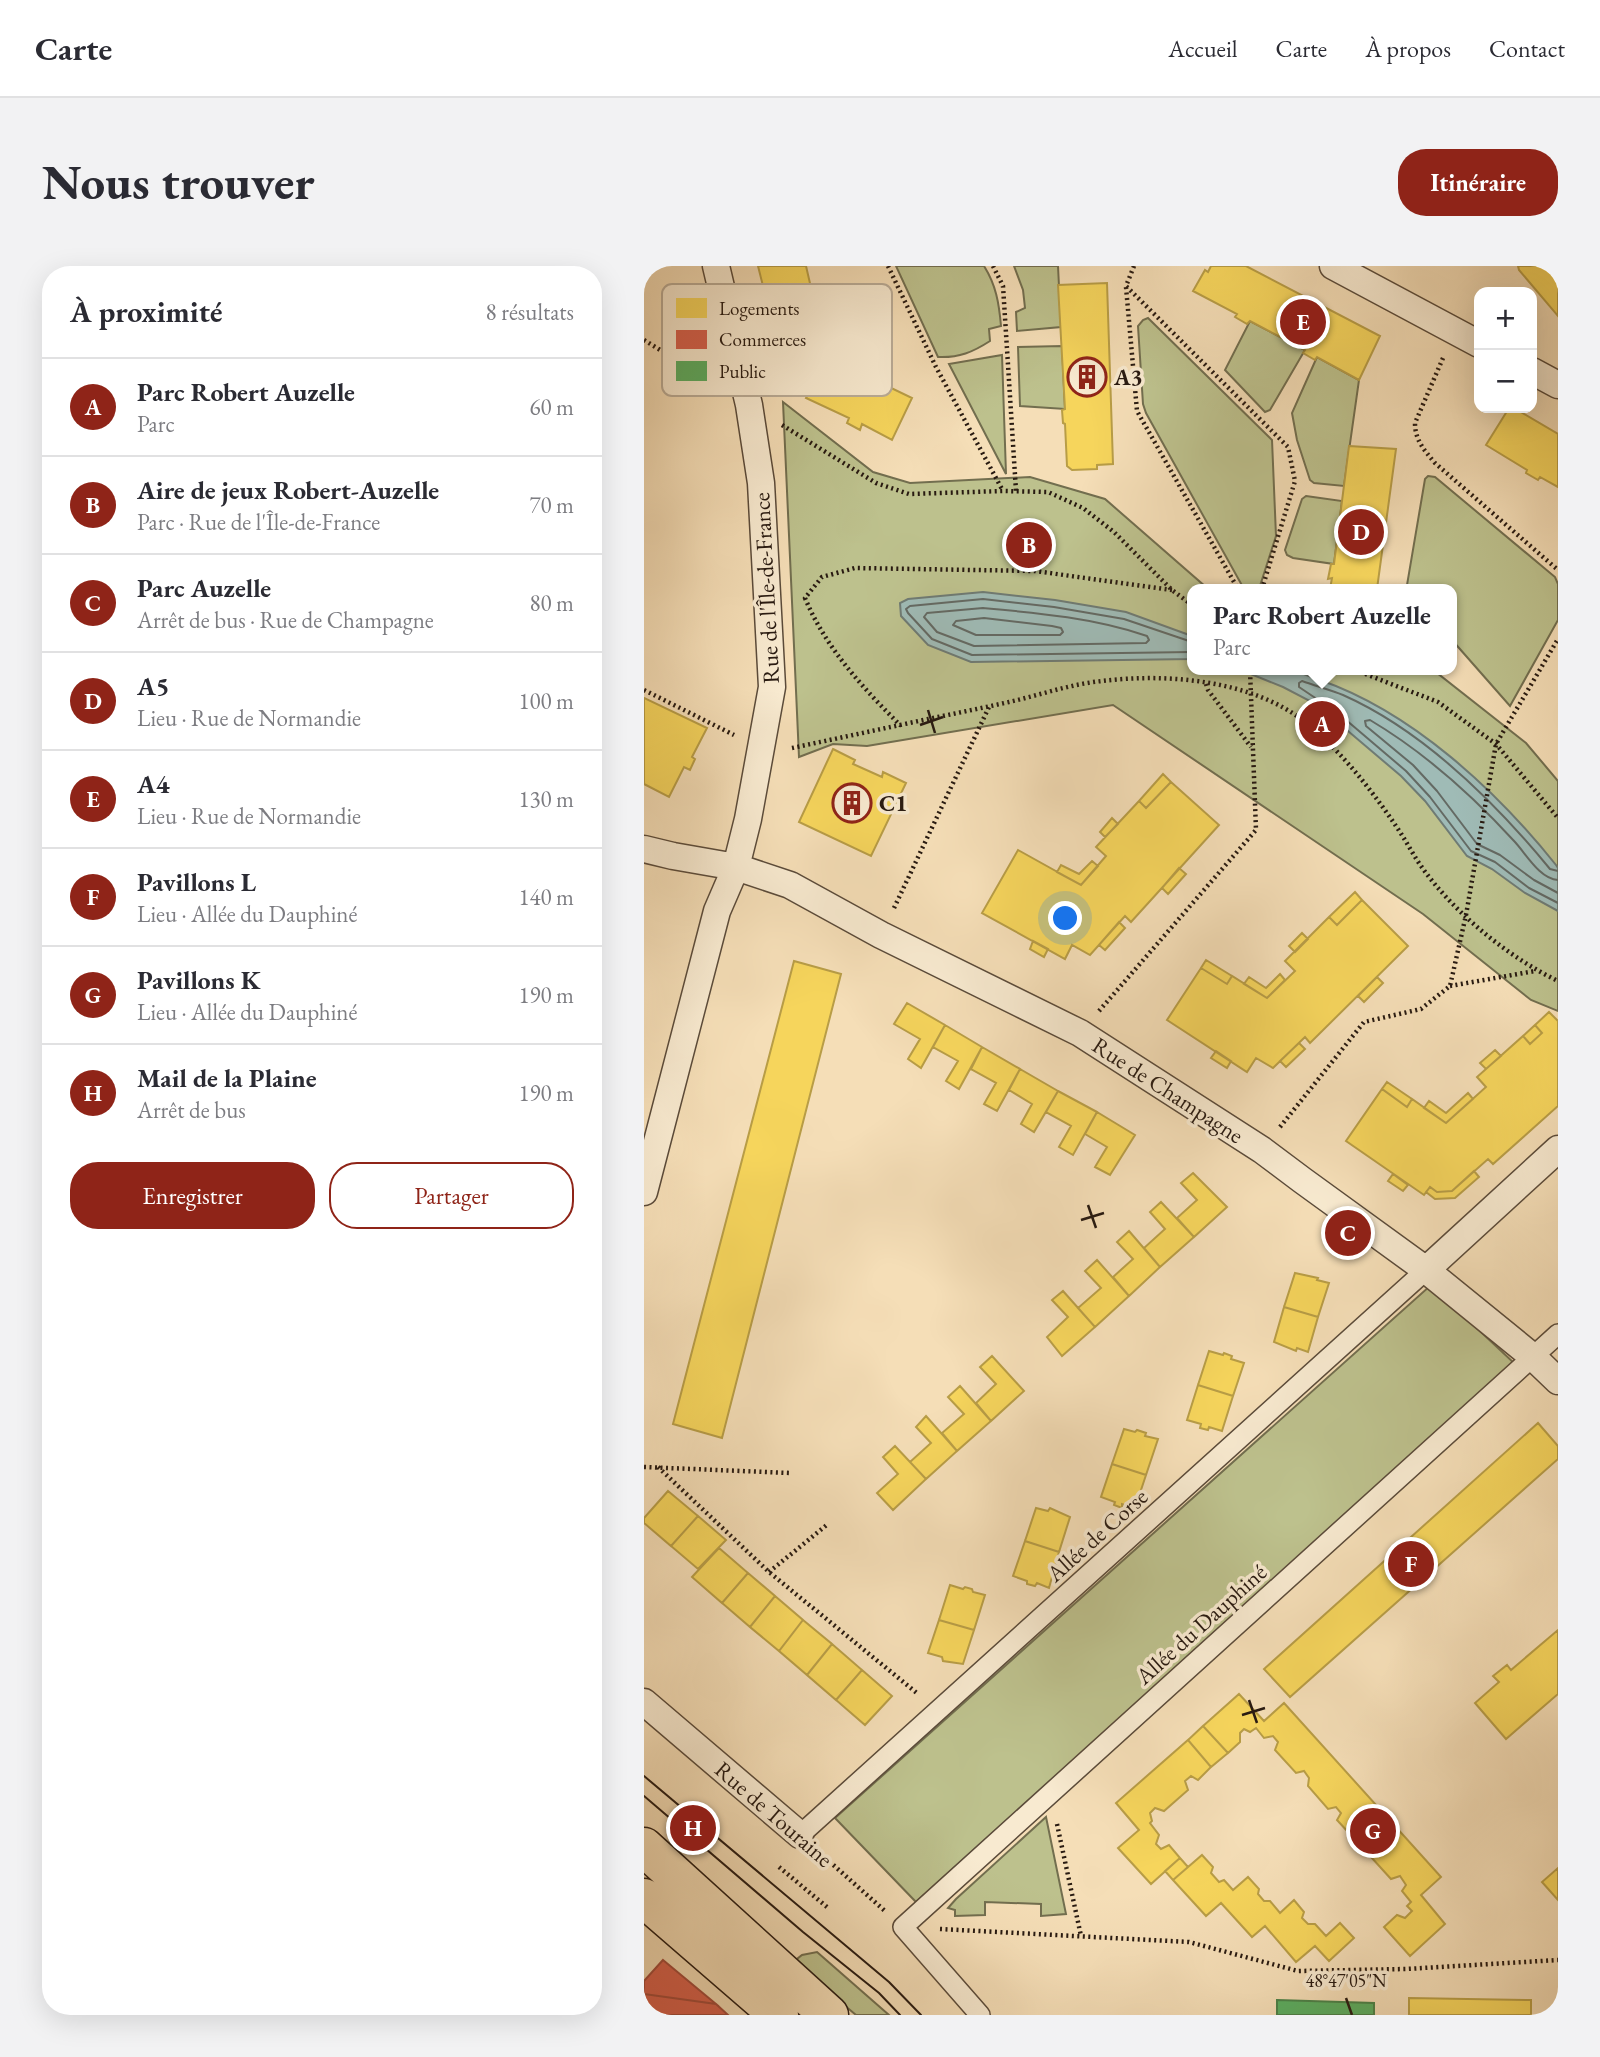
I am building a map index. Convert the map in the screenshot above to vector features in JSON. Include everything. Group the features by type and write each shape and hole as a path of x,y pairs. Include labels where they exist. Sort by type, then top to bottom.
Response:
{"main road":[{"path":"644,1847 829,2015"},
{"path":"644,1898 779,2015"}],"street":[{"name":"Rue de l'Île-de-France","path":"716,266 720,284"},
{"path":"1333,266 1474,341"},
{"path":"1537,374 1558,385"},
{"name":"Rue de l'Île-de-France","path":"644,1192 717,911 736,867 748,819 772,687 761,483 747,396"},
{"name":"Rue de Champagne","path":"644,849 736,867 790,885 881,935 1080,1032 1262,1150 1426,1270 1533,1357 1558,1381"},
{"path":"1426,1270 1558,1149"},
{"name":"Allée de Corse","path":"800,1835 1426,1270"},
{"name":"Allée du Dauphiné","path":"903,1927 1558,1334"},
{"name":"Rue de Touraine","path":"644,1702 800,1835"},
{"path":"903,1927 980,2015"}],"path":[{"path":"888,266 936,367 1003,491"},
{"path":"993,266 1003,286 1016,491"},
{"path":"1134,266 1126,286 1136,411 1235,584"},
{"path":"1126,286 1288,447 1295,481 1264,584"},
{"path":"1455,331 1415,423 1419,443 1435,463 1558,570"},
{"path":"644,340 662,351"},
{"path":"734,396 876,483 909,494 1048,492 1083,508 1114,532 1172,590 1187,601"},
{"path":"900,725 866,690 815,623 805,598 822,577 855,568 1035,571 1172,590"},
{"path":"1450,986 1466,915 1496,744 1558,639"},
{"path":"1080,1032 1256,830 1250,675"},
{"path":"1368,675 1438,702 1496,744 1558,818"},
{"path":"644,690 760,751 900,725 1100,681 1144,677 1206,683 1251,692 1304,721 1345,760 1371,790 1421,866 1447,898 1514,956 1536,971 1558,981"},
{"path":"1206,683 1208,690 1252,748"},
{"path":"881,935 989,706"},
{"path":"1262,1150 1364,1022 1421,1009 1450,986 1536,971"},
{"path":"644,1467 790,1473"},
{"path":"657,1467 769,1572 939,1710"},
{"path":"769,1572 828,1524"},
{"path":"1051,1793 1081,1936"},
{"name":"Rue de Touraine","path":"800,1835 903,1927"},
{"path":"779,1867 827,1907"},
{"path":"903,1927 1189,1942 1298,1971 1406,1969 1558,1960"}],"green space":[{"path":"896,266 984,266 996,294 1001,326 989,329 990,341 966,354 938,357"},
{"path":"1014,266 1058,266 1061,327 1017,331 1016,312 1025,308 1023,290"},
{"path":"1148,318 1272,440 1276,536 1261,584 1241,584 1146,413 1143,404 1138,326"},
{"path":"1250,321 1305,350 1270,410 1265,412 1225,370"},
{"path":"1062,346 1065,409 1020,406 1018,347"},
{"path":"1002,355 1006,474 949,364"},
{"path":"1317,357 1359,380 1344,486 1314,483 1310,480 1297,440 1292,413"},
{"path":"783,402 873,472 910,483 1030,477 1105,499 1203,584 1187,584 1187,675 1440,675 1526,743 1558,781 1558,1011 1531,1000 1423,914 1113,705 867,746 833,744 799,757"},
{"path":"1428,476 1435,477 1555,577 1558,584 1558,620 1510,706 1457,646 1457,584 1407,584 1425,479"},
{"path":"1306,496 1342,501 1334,564 1287,555 1285,550 1302,499"},
{"path":"1431,1285 1515,1364 916,1902 835,1818"},
{"path":"1046,1817 1066,1914 1041,1916 1041,1904 985,1902 985,1915 955,1916 955,1910 948,1908 956,1899"},
{"path":"817,1952 889,2015 856,2015 799,1967 797,1959 802,1955"}],"water":[{"path":"983,592 1126,612 1187,634 1187,659 971,662 928,645 901,616 900,603 908,599"},
{"path":"1253,675 1306,675 1354,694 1387,712 1450,756 1507,809 1556,865 1558,911 1467,856 1425,801 1401,776 1310,701"}],"building: Logements":[{"path":"758,266 806,266 810,284 762,284"},
{"path":"1211,266 1246,266 1380,336 1359,380 1317,357 1315,360 1303,353 1305,350 1250,321 1247,324 1235,317 1237,314 1193,291 1205,270 1208,272"},
{"path":"1518,266 1558,266 1558,316 1537,291 1537,287 1533,287"},
{"name":"A3","path":"1107,283 1113,464 1097,465 1097,469 1072,470 1067,466 1062,410 1065,409 1058,285"},
{"path":"892,388 912,398 892,440 862,424 860,430 847,423 849,418 806,398 892,396"},
{"path":"1506,413 1522,413 1558,434 1558,487 1526,473 1527,470 1486,445"},
{"path":"1349,446 1396,449 1378,584 1331,584 1332,578 1328,579 1331,564 1334,564"},
{"path":"644,698 707,728 692,757 695,759 690,770 684,767 669,797 644,784"},
{"name":"C1","path":"833,749 855,760 853,764 882,777 883,772 906,783 871,856 799,822"},
{"path":"1163,774 1171,782 1146,808 1139,801"},
{"path":"1171,782 1219,825 1131,922 1125,916 1090,955 1072,945 1065,959 982,913 1018,850 1081,885 1106,856 1096,847 1139,801 1146,808"},
{"path":"1112,818 1118,824 1105,837 1100,832"},
{"path":"1092,861 1098,866 1081,885 1057,872 1061,865 1079,874"},
{"path":"1179,868 1186,874 1168,894 1162,888"},
{"path":"1355,892 1362,900 1337,925 1329,917"},
{"path":"1362,900 1408,946 1310,1043 1305,1037 1273,1068 1256,1058 1247,1072 1167,1020 1201,968 1227,984 1232,976 1267,998 1295,971 1285,961 1329,917 1337,925"},
{"path":"1119,922 1125,928 1105,950 1099,945"},
{"path":"1302,933 1308,939 1295,952 1289,946"},
{"path":"1033,941 1048,949 1044,957 1030,949"},
{"path":"1206,960 1232,976 1227,984 1201,968"},
{"path":"794,961 841,974 722,1438 673,1424"},
{"path":"1280,974 1285,980 1267,998 1244,984 1249,977 1266,988"},
{"path":"1377,977 1383,983 1364,1002 1358,996"},
{"path":"907,1003 945,1025 921,1068 908,1059 920,1039 894,1024"},
{"path":"1549,1012 1558,1021 1558,1106 1493,1164 1488,1159 1452,1191 1437,1192 1430,1187 1424,1195 1346,1141 1382,1089 1407,1107 1412,1099 1446,1123 1486,1087 1477,1077 1523,1036 1530,1044 1542,1033 1535,1025"},
{"path":"945,1025 982,1047 959,1089 946,1081 958,1061 933,1047"},
{"path":"1535,1025 1542,1033 1530,1044 1523,1036"},
{"path":"1299,1043 1305,1049 1286,1067 1280,1061"},
{"path":"982,1047 1020,1069 997,1111 984,1104 996,1083 971,1069"},
{"path":"1495,1050 1501,1056 1486,1069 1480,1063"},
{"path":"1216,1051 1231,1061 1227,1068 1211,1058"},
{"path":"1020,1069 1058,1091 1034,1132 1021,1124 1032,1104 1009,1090"},
{"path":"1387,1082 1412,1099 1407,1107 1382,1089"},
{"path":"1058,1091 1097,1112 1073,1155 1059,1147 1071,1126 1046,1112"},
{"path":"1468,1093 1473,1099 1446,1123 1424,1108 1429,1101 1446,1113"},
{"path":"1097,1112 1135,1135 1110,1175 1095,1167 1107,1147 1085,1134"},
{"path":"1474,1171 1479,1177 1455,1198 1435,1199 1426,1192 1430,1187 1437,1192 1452,1191"},
{"path":"1193,1173 1227,1207 1194,1237 1177,1218 1197,1200 1181,1183"},
{"path":"1393,1174 1408,1185 1403,1191 1388,1181"},
{"path":"1161,1202 1194,1237 1160,1267 1144,1248 1165,1229 1150,1212"},
{"path":"1129,1231 1160,1267 1129,1296 1113,1277 1133,1259 1117,1242"},
{"path":"1097,1260 1129,1296 1095,1327 1078,1308 1101,1288 1085,1271"},
{"path":"1295,1273 1329,1283 1318,1317 1284,1307"},
{"path":"1063,1291 1095,1327 1062,1356 1047,1337 1068,1317 1052,1300"},
{"path":"1284,1307 1318,1317 1308,1352 1297,1348 1296,1351 1274,1342"},
{"path":"1209,1351 1223,1355 1224,1353 1232,1356 1231,1359 1244,1363 1233,1396 1198,1385"},
{"path":"992,1356 1024,1391 991,1421 976,1403 996,1384 980,1367"},
{"path":"1198,1385 1233,1396 1222,1431 1209,1427 1208,1430 1200,1428 1201,1424 1187,1420"},
{"path":"960,1386 991,1421 957,1451 942,1433 964,1414 948,1397"},
{"path":"926,1416 957,1451 926,1479 910,1462 931,1443 916,1427"},
{"path":"1538,1423 1558,1446 1558,1459 1290,1697 1264,1669"},
{"path":"1124,1429 1135,1432 1137,1430 1146,1433 1145,1436 1158,1439 1146,1475 1112,1464"},
{"path":"895,1446 926,1479 893,1510 877,1493 898,1474 883,1457"},
{"path":"1112,1464 1146,1475 1135,1508 1122,1504 1122,1508 1101,1497"},
{"path":"668,1491 698,1516 671,1546 644,1523 644,1518"},
{"path":"1036,1508 1048,1511 1050,1508 1070,1517 1059,1552 1025,1541"},
{"path":"698,1516 726,1540 698,1569 671,1546"},
{"path":"1025,1541 1059,1552 1049,1588 1037,1583 1035,1586 1027,1584 1027,1581 1013,1576"},
{"path":"719,1548 748,1573 722,1603 692,1577"},
{"path":"748,1573 775,1596 750,1627 722,1603"},
{"path":"950,1585 972,1589 973,1592 985,1595 974,1630 939,1620"},
{"path":"775,1596 803,1620 779,1651 750,1627"},
{"path":"803,1620 832,1644 807,1675 779,1651"},
{"path":"939,1620 974,1630 963,1664 943,1661 942,1657 928,1653"},
{"path":"1558,1630 1558,1694 1506,1739 1475,1703 1499,1682 1493,1676 1507,1665 1511,1670"},
{"path":"832,1644 862,1670 836,1700 807,1675"},
{"path":"862,1670 892,1696 865,1725 836,1700"},
{"path":"1239,1694 1264,1721 1284,1703 1441,1877 1421,1895 1445,1924 1410,1956 1384,1927 1397,1915 1405,1918 1412,1911 1407,1906 1411,1902 1402,1891 1406,1885 1400,1876 1391,1879 1371,1857 1374,1849 1368,1842 1359,1844 1337,1820 1341,1813 1336,1807 1328,1809 1308,1786 1309,1778 1304,1771 1296,1773 1275,1750 1278,1742 1273,1736 1264,1738 1256,1728 1250,1732 1244,1729 1240,1733 1240,1742 1228,1753 1203,1726"},
{"path":"1203,1726 1228,1753 1211,1767 1188,1740"},
{"path":"1188,1740 1211,1767 1198,1780 1191,1776 1185,1781 1188,1790 1164,1811 1155,1808 1150,1813 1150,1823 1159,1835 1156,1844 1161,1849 1169,1845 1180,1858 1151,1884 1118,1848 1139,1830 1116,1803"},
{"path":"1202,1855 1213,1867 1211,1873 1219,1882 1224,1880 1233,1890 1248,1877 1259,1889 1258,1894 1264,1901 1270,1901 1280,1913 1294,1900 1304,1912 1302,1918 1308,1924 1315,1924 1326,1936 1340,1923 1354,1938 1329,1961 1315,1946 1296,1962 1265,1926 1252,1937 1221,1903 1206,1916 1173,1880"},
{"path":"1180,1858 1188,1867 1173,1880 1165,1871"},
{"path":"1558,1868 1558,1900 1542,1882"},
{"path":"1409,1998 1531,2000 1531,2015 1409,2015"}],"building: Commerces":[{"path":"663,1960 716,2004 644,1994 644,1981"},
{"path":"644,1994 716,2004 728,2015 644,2015"}],"building: Public":[{"path":"1277,2000 1374,2003 1374,2015 1277,2015"}],"tram line":[{"path":"644,1776 889,1982 921,2015"},
{"path":"644,1796 879,1993 900,2015"}],"place":[{"name":"A4","path":"1303,322"},
{"name":"A3","path":"1087,377"},
{"name":"A5","path":"1361,532"},
{"name":"Aire de jeux Robert-Auzelle","path":"1029,545"},
{"name":"Parc Robert Auzelle","path":"1322,724"},
{"name":"C1","path":"852,803"},
{"name":"Parc Auzelle","path":"1348,1233"},
{"name":"Pavillons L","path":"1411,1564"},
{"name":"Mail de la Plaine","path":"693,1828"},
{"name":"Pavillons K","path":"1373,1831"}]}
